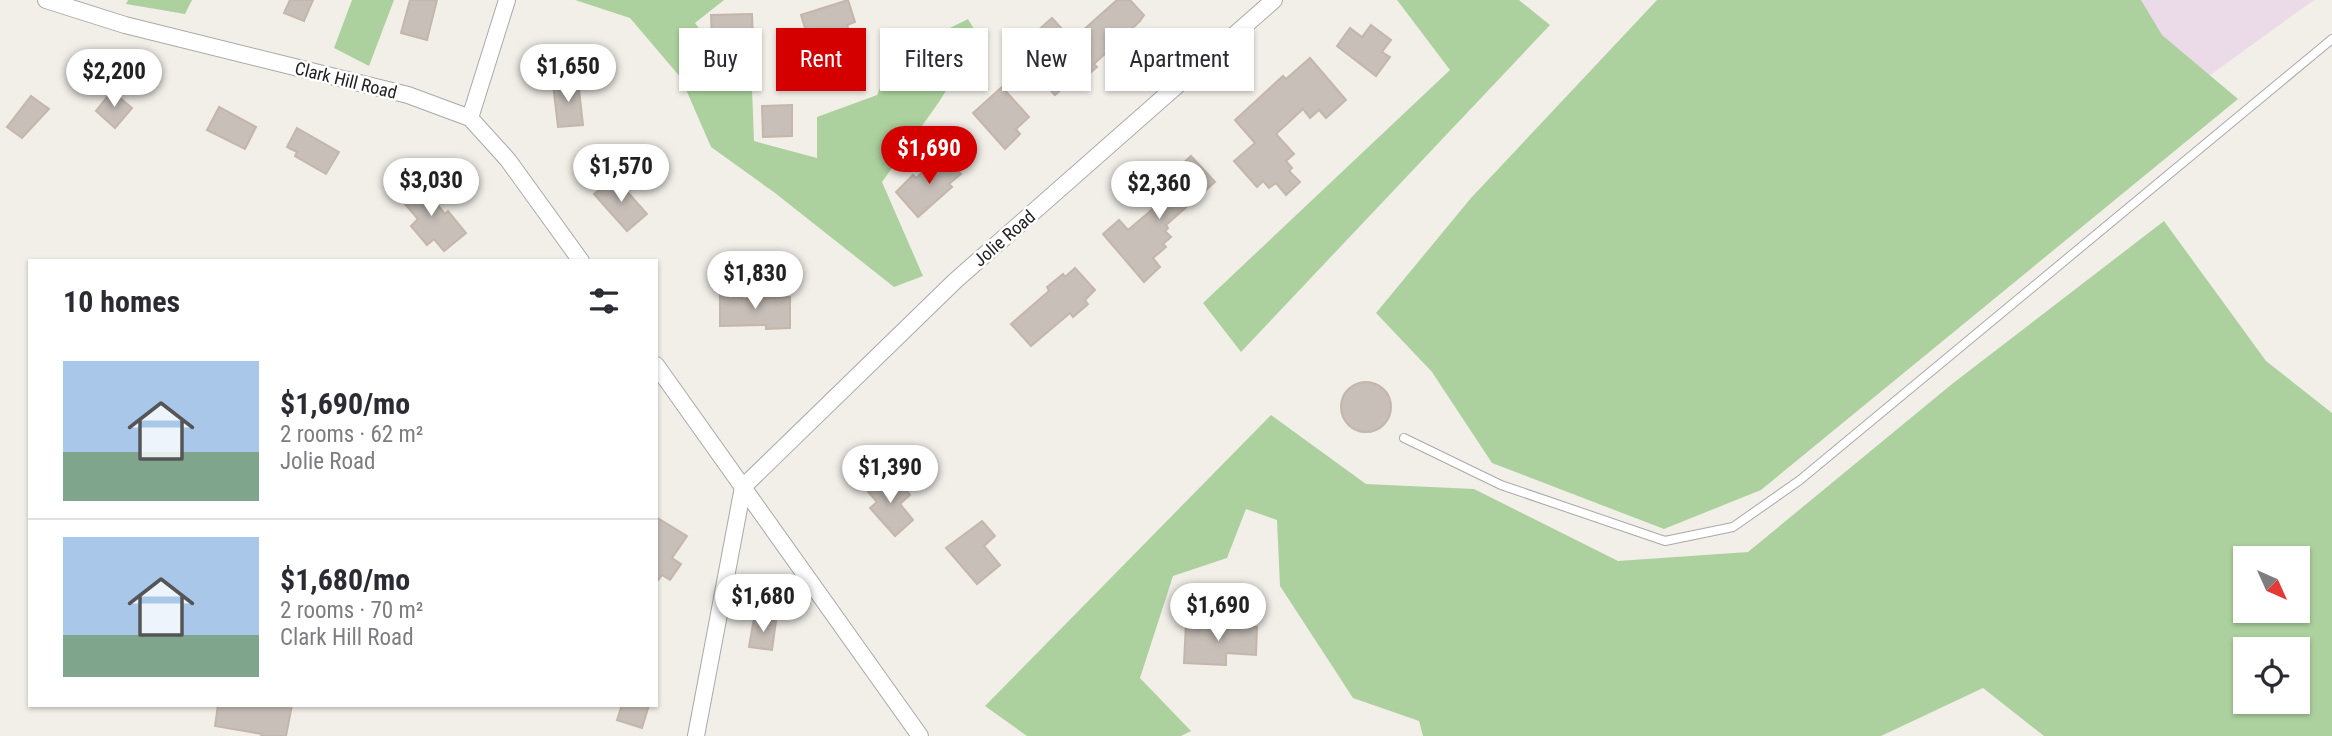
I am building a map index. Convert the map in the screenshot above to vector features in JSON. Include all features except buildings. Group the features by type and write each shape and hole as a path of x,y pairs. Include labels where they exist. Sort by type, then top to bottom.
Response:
{"street":[{"name":"Clark Hill Road","path":"46,0 125,25 408,95 470,118 508,160 580,259"},
{"path":"470,118 507,0"},
{"name":"Jolie Road","path":"743,486 955,281 1274,0"},
{"path":"658,368 920,736"},
{"path":"696,736 743,486"}],"lane":[{"path":"1405,438 1501,485 1665,541 1733,527 1800,480 2332,39"}],"shaded area":[{"path":"2131,0 2314,0 2173,102"}],"green space":[{"path":"128,0 192,0 185,14 126,4"},
{"path":"352,0 394,0 369,66 334,48"},
{"path":"575,0 724,0 695,23 699,28 679,28 679,76 630,18"},
{"path":"1397,0 1519,0 1550,25 1241,352 1203,303 1450,70"},
{"path":"1657,0 2141,0 2162,35 2238,99 1761,490 1664,529 1492,463 1432,372 1376,313 1471,198"},
{"path":"968,19 974,28 950,28"},
{"path":"880,88 880,91 946,91 882,182 923,276 894,287 775,193 711,147 687,91 752,91 754,141 817,158 817,117 877,95"},
{"path":"2164,221 2266,361 2332,413 2332,736 2044,736 1983,688 1881,736 1423,736 1419,721 1353,698 1280,586 1277,520 1246,509 1227,558 1173,576 1140,678 1191,731 1181,736 1027,736 985,706 1271,415 1366,484 1474,489 1618,561 1748,552 1952,384"}]}
